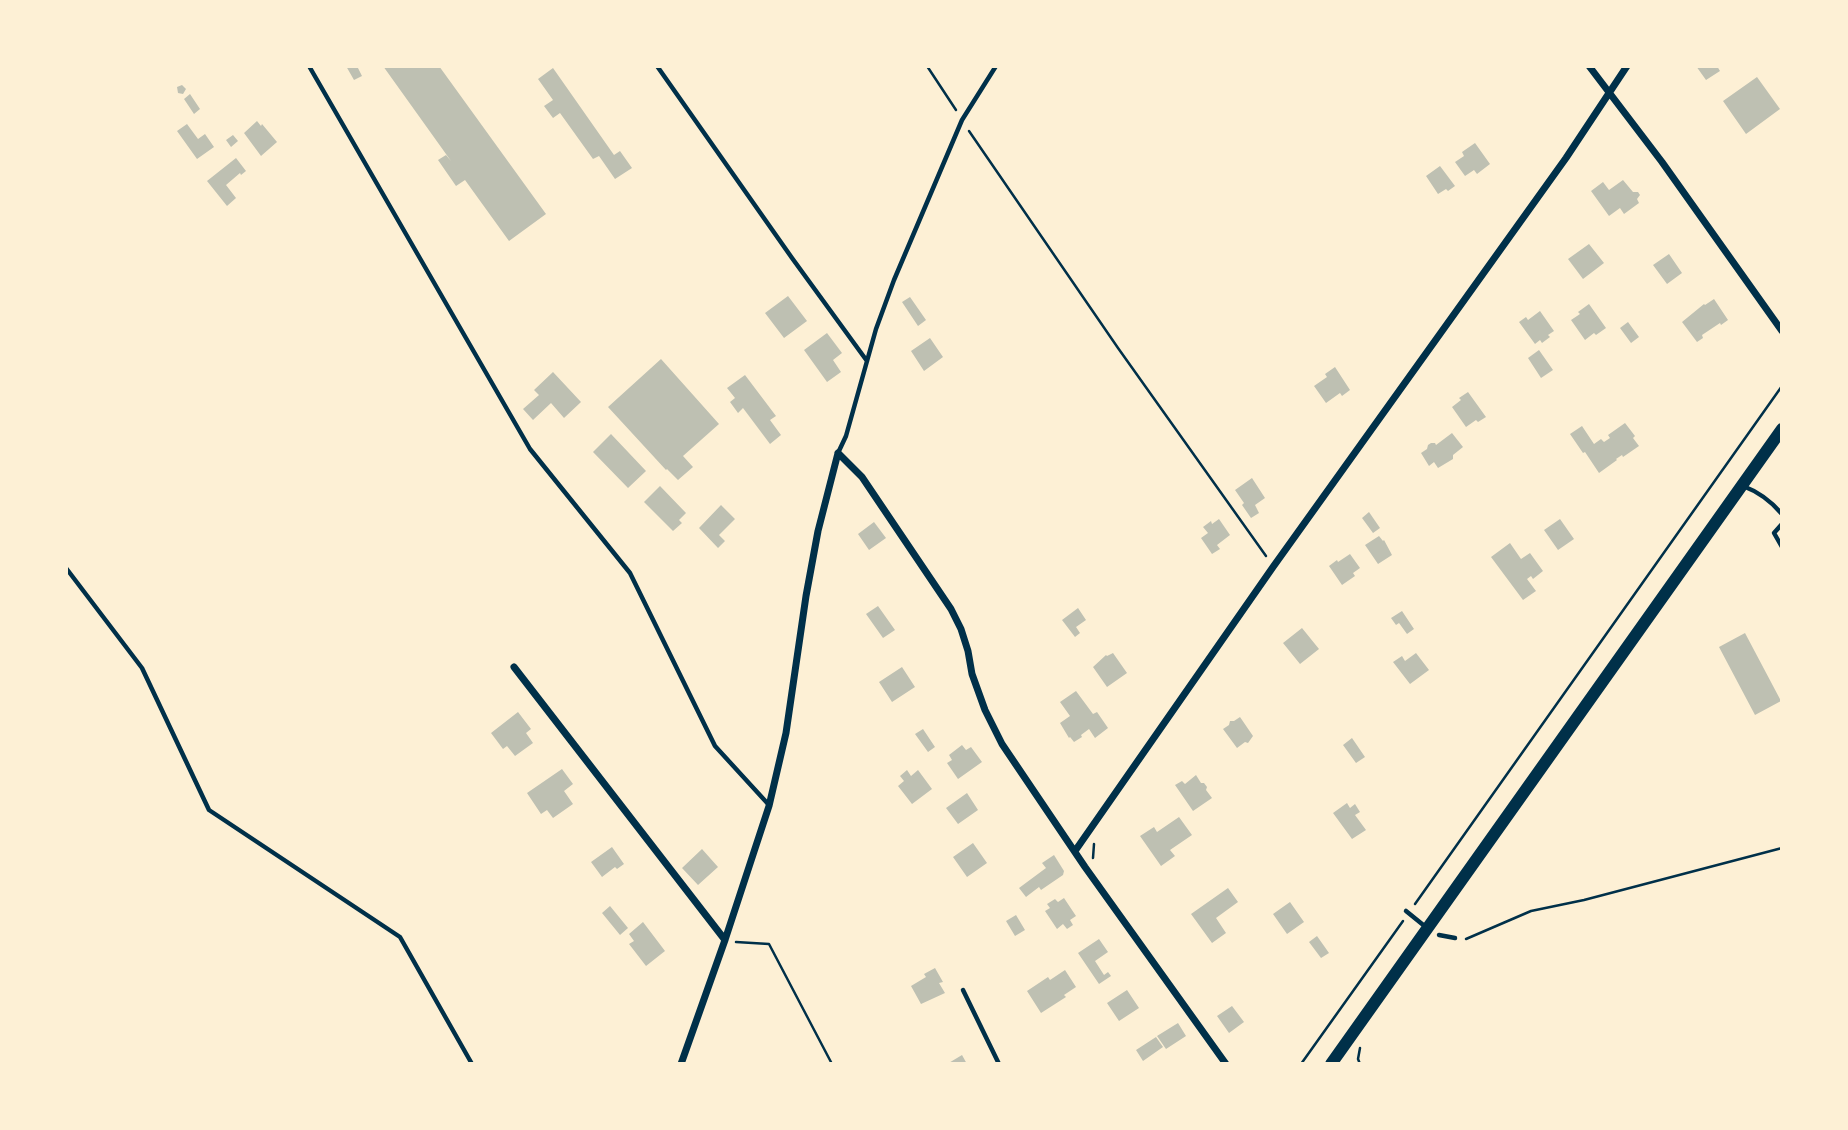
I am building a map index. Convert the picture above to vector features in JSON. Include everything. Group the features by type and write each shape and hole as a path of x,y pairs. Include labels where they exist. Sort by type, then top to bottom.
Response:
{"main road":[{"path":"1331,1063 1433,931 1782,429"}],"street":[{"path":"1589,66 1782,331"},
{"path":"1075,851 1273,567 1566,158 1626,66"},
{"path":"681,1063 769,806 786,733 818,531 838,453"},
{"path":"838,453 862,477 951,609 961,629 972,674 985,710 1002,744 1226,1063"},
{"path":"514,667 724,940"}],"lane":[{"path":"309,66 530,449 630,573 715,746 769,806"},
{"path":"657,66 868,362"},
{"path":"838,453 846,436 876,329 894,280 962,120 996,66"},
{"path":"1742,485 1773,503 1782,514"},
{"path":"1782,524 1774,533 1782,547"},
{"path":"66,568 142,668 209,810 400,937 472,1063"},
{"path":"1407,912 1433,931 1455,938"},
{"path":"962,990 999,1063"}],"path":[{"path":"927,66 979,148 1273,567"},
{"path":"1301,1063 1782,386"},
{"path":"1455,938 1468,939 1531,911 1584,900 1782,848"},
{"path":"724,940 769,944 832,1063"}],"building":[{"path":"346,66 357,66 362,76 354,80"},
{"path":"383,66 439,66 546,214 509,241 465,180 456,186 438,160 446,155 451,161"},
{"path":"1696,66 1717,66 1720,71 1706,80"},
{"path":"553,68 614,155 620,151 632,168 615,179 599,156 593,159 560,113 553,118 544,106 553,100 538,79"},
{"path":"1757,77 1780,109 1746,134 1723,101"},
{"path":"182,85 186,89 183,94 178,93 177,87"},
{"path":"190,94 200,109 194,114 184,99"},
{"path":"257,121 277,142 261,156 244,133"},
{"path":"187,124 198,139 205,134 214,147 197,159 177,131"},
{"path":"233,135 238,141 231,147 226,140"},
{"path":"1475,143 1490,164 1477,174 1474,170 1465,176 1455,162 1464,156 1462,152"},
{"path":"236,158 246,171 226,185 236,198 227,206 207,181"},
{"path":"1440,166 1455,186 1438,194 1426,176"},
{"path":"1623,180 1633,192 1638,192 1639,203 1624,214 1620,208 1609,216 1591,191 1603,182 1609,190"},
{"path":"1589,244 1604,263 1583,279 1568,259"},
{"path":"1669,254 1682,273 1667,284 1653,265"},
{"path":"788,296 807,321 784,338 765,313"},
{"path":"910,297 926,320 918,326 902,302"},
{"path":"1714,299 1728,320 1702,335 1703,338 1697,342 1682,322"},
{"path":"1589,304 1606,328 1585,340 1571,320"},
{"path":"1540,311 1554,331 1542,343 1540,340 1535,344 1519,322 1526,317 1528,320"},
{"path":"1628,322 1639,337 1631,343 1620,328"},
{"path":"827,333 842,353 833,360 841,372 827,382 804,350"},
{"path":"930,338 943,357 924,371 911,351"},
{"path":"1539,350 1553,370 1541,378 1528,358"},
{"path":"661,359 719,424 683,456 693,467 678,480 608,407"},
{"path":"1335,367 1350,390 1342,396 1340,393 1326,403 1314,386"},
{"path":"553,372 581,402 564,418 551,403 533,420 523,409 539,395 534,390"},
{"path":"745,375 776,416 770,420 781,435 770,444 743,408 738,413 730,402 735,398 727,388"},
{"path":"1468,392 1486,417 1466,427 1452,407"},
{"path":"1625,423 1639,446 1599,473 1570,434 1582,426 1594,444 1601,439 1604,442 1610,438 1608,435"},
{"path":"1452,433 1463,447 1453,455 1453,459 1438,468 1434,462 1429,466 1421,453 1431,443 1436,445"},
{"path":"611,434 646,471 628,488 593,452"},
{"path":"1252,478 1265,498 1255,505 1259,513 1251,518 1235,490"},
{"path":"660,486 686,513 679,520 682,523 673,531 644,502"},
{"path":"721,505 735,519 719,535 725,541 718,548 699,528"},
{"path":"1369,512 1380,528 1373,533 1362,518"},
{"path":"1219,519 1230,535 1217,545 1220,549 1212,554 1201,538 1208,533 1203,527"},
{"path":"1560,519 1574,539 1558,550 1544,530"},
{"path":"874,522 886,538 869,550 858,534"},
{"path":"1379,536 1392,555 1378,564 1365,545"},
{"path":"1510,543 1521,559 1530,553 1543,571 1533,579 1531,576 1527,579 1536,591 1523,600 1491,557"},
{"path":"1350,554 1360,568 1353,573 1355,576 1342,585 1329,566"},
{"path":"878,606 895,630 883,638 866,614"},
{"path":"1078,608 1086,620 1076,627 1080,633 1075,637 1062,620"},
{"path":"1402,611 1414,629 1407,634 1399,623 1396,625 1391,618"},
{"path":"1302,628 1319,649 1300,664 1283,643"},
{"path":"1745,633 1781,701 1755,715 1719,647"},
{"path":"1113,653 1127,673 1107,687 1093,667 1106,655"},
{"path":"1416,653 1429,670 1410,684 1393,662 1402,656 1405,661"},
{"path":"902,667 915,687 892,702 879,682"},
{"path":"1076,691 1093,714 1097,712 1108,728 1095,738 1089,729 1074,742 1060,723 1070,716 1060,702"},
{"path":"518,712 531,729 526,733 533,743 515,756 507,746 503,749 491,733"},
{"path":"1240,717 1253,736 1248,743 1245,742 1237,748 1223,729 1230,721"},
{"path":"923,729 935,747 928,752 915,734"},
{"path":"1352,738 1365,757 1356,763 1343,745"},
{"path":"962,745 966,750 971,747 982,762 958,779 947,763 952,760 949,755"},
{"path":"562,769 573,784 564,791 573,804 553,818 547,810 541,814 527,793"},
{"path":"907,770 911,776 918,770 932,789 912,804 898,786 904,781 900,776"},
{"path":"1196,775 1207,787 1206,790 1212,798 1193,811 1175,785 1182,781 1185,784"},
{"path":"967,793 978,810 958,824 946,808"},
{"path":"1347,803 1350,808 1355,804 1360,812 1355,815 1366,830 1352,839 1333,813"},
{"path":"1179,817 1192,835 1170,850 1175,856 1161,866 1140,836 1154,827 1157,832"},
{"path":"973,843 987,863 967,877 953,857"},
{"path":"612,847 624,864 602,877 591,862"},
{"path":"702,849 718,867 698,885 682,868"},
{"path":"1054,855 1064,871 1063,875 1026,897 1019,888 1046,868 1042,863"},
{"path":"1228,888 1238,902 1216,918 1226,933 1212,943 1191,914"},
{"path":"1064,898 1076,916 1070,920 1073,925 1067,929 1063,924 1057,929 1045,911 1050,908 1047,904"},
{"path":"1290,902 1304,922 1287,934 1273,914"},
{"path":"610,906 628,928 620,935 602,913"},
{"path":"1016,915 1025,930 1015,936 1006,921"},
{"path":"643,922 665,951 646,966 629,944 634,941 629,934"},
{"path":"1317,936 1329,953 1321,958 1309,942"},
{"path":"1099,939 1108,952 1095,961 1104,975 1108,972 1111,976 1099,984 1078,953"},
{"path":"935,968 943,982 939,983 945,993 921,1004 911,986"},
{"path":"1065,970 1076,987 1041,1013 1027,991"},
{"path":"1127,990 1139,1008 1119,1021 1107,1003"},
{"path":"1232,1006 1244,1022 1229,1033 1217,1016"},
{"path":"1178,1023 1186,1036 1166,1049 1157,1036"},
{"path":"1156,1037 1163,1047 1143,1061 1136,1050"},
{"path":"962,1055 967,1064 947,1064"}]}
